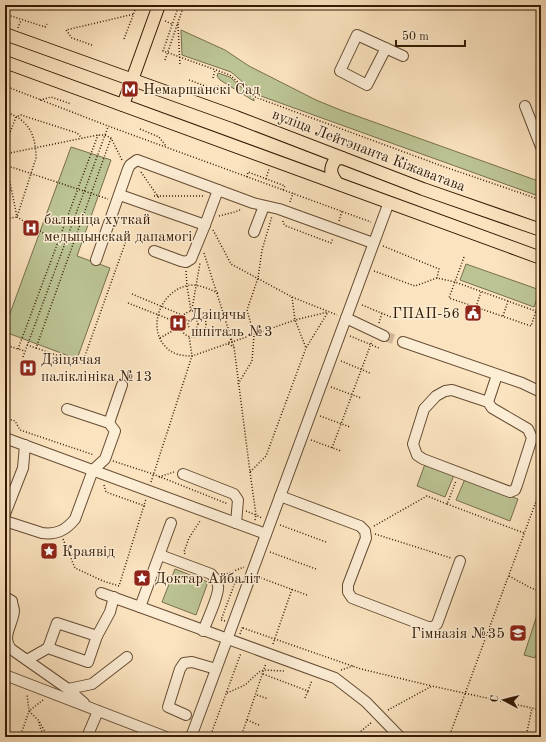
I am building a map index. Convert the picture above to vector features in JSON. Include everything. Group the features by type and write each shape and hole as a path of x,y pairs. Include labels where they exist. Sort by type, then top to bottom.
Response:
{"main road":[{"path":"123,105 159,5"},
{"name":"вуліца Лейтэнанта Кіжаватава","path":"5,34 236,117 410,184 541,230"},
{"path":"5,62 541,258"},
{"path":"337,183 331,175 331,167 336,159 342,158"}],"street":[{"path":"386,48 368,85 340,71 357,35 386,48 403,56"},
{"path":"525,106 541,147"},
{"path":"96,260 130,165 137,160 253,203 279,209 373,243"},
{"path":"154,251 181,261 186,262 190,259 208,225 218,190"},
{"path":"120,195 208,225"},
{"path":"191,737 389,202"},
{"path":"254,232 264,206"},
{"path":"346,318 380,334"},
{"path":"403,342 541,392"},
{"path":"488,402 497,375"},
{"path":"109,422 122,385"},
{"path":"452,390 488,402 492,408 528,429 532,438 517,485 514,490 510,492 424,459 417,455 413,444 424,409 436,396 445,391 452,390"},
{"path":"5,521 42,533 54,534 61,532 75,519 96,471 105,459 115,431 109,422 67,409"},
{"path":"5,438 266,534"},
{"path":"5,514 23,468 24,445"},
{"path":"181,472 234,494 238,500 236,522"},
{"path":"280,496 360,526 365,531 366,538 348,585 348,592 352,598 428,627 433,627 437,624 460,561"},
{"path":"140,607 172,523"},
{"path":"160,555 211,574 217,580 219,586 204,631"},
{"path":"101,593 335,678 366,702 400,737"},
{"path":"5,597 12,601 14,611 6,638 7,644 93,709"},
{"path":"48,648 88,662 97,636 110,612 114,597"},
{"path":"27,660 48,648 57,623 97,636"},
{"path":"68,689 92,684 127,657"},
{"path":"186,715 168,707 180,669 184,663 192,662 216,669"},
{"path":"5,675 166,737"},
{"path":"87,737 93,709"}],"path":[{"path":"124,39 137,5"},
{"path":"179,5 163,51 230,75 255,97 442,166 541,200"},
{"path":"165,60 184,5"},
{"path":"5,14 45,27 47,24"},
{"path":"92,45 72,38 66,30 134,14"},
{"path":"178,22 180,66"},
{"path":"213,78 215,70"},
{"path":"189,80 208,87 224,86"},
{"path":"5,86 108,126 370,222"},
{"path":"39,100 51,97 71,104"},
{"path":"5,112 26,123 33,137 36,148 36,158 17,217"},
{"path":"16,117 21,115 77,133 82,138"},
{"path":"5,146 16,117"},
{"path":"23,357 108,126"},
{"path":"140,130 159,137 166,146"},
{"path":"18,349 98,135"},
{"path":"5,154 82,138 104,135 111,138 123,163 139,168 160,200"},
{"path":"36,348 111,138"},
{"path":"5,158 17,217"},
{"path":"6,165 110,200"},
{"path":"247,177 248,172 285,186 283,190"},
{"path":"5,204 11,186"},
{"path":"158,196 210,196 218,190"},
{"path":"291,200 294,193"},
{"path":"213,217 235,212 253,203"},
{"path":"238,384 252,361 254,335 247,310 258,278 262,250 273,212 279,209"},
{"path":"5,219 17,217 58,242"},
{"path":"208,225 231,264 292,297 328,312"},
{"path":"27,345 82,364 126,241 113,236"},
{"path":"383,246 439,269 437,278"},
{"path":"201,255 202,247 218,292 234,347 256,515 253,529"},
{"path":"464,257 449,298 531,326 541,296"},
{"path":"191,311 200,263"},
{"path":"374,271 415,286 437,278 455,282 541,313"},
{"path":"186,272 191,311"},
{"path":"112,280 116,281"},
{"path":"218,292 203,286 187,286 182,287 163,301 158,315 157,325 160,338 169,350 181,356 192,356 295,320 328,312"},
{"path":"476,307 481,291"},
{"path":"132,294 181,316 188,321 188,326 193,328"},
{"path":"292,297 295,320 306,348"},
{"path":"502,316 508,301"},
{"path":"128,303 179,323"},
{"path":"362,305 391,317"},
{"path":"191,311 202,313 206,321 205,328 202,333 189,336 183,333 179,327 181,316 191,311"},
{"path":"250,472 266,456 306,348 328,312"},
{"path":"196,320 202,313"},
{"path":"332,448 371,345 380,334 382,313"},
{"path":"188,321 192,319 196,320"},
{"path":"193,328 195,329 197,327 198,323 196,320"},
{"path":"160,338 179,327"},
{"path":"193,328 194,336"},
{"path":"148,490 192,356 189,336"},
{"path":"350,336 379,348"},
{"path":"228,344 232,338"},
{"path":"228,344 234,347"},
{"path":"5,345 25,352"},
{"path":"341,361 370,373"},
{"path":"331,387 361,398"},
{"path":"320,416 350,427"},
{"path":"5,418 15,421 20,430 153,474 326,542"},
{"path":"311,440 341,451"},
{"path":"96,471 106,492 145,506"},
{"path":"159,477 181,472"},
{"path":"447,504 459,473"},
{"path":"449,737 541,488"},
{"path":"365,531 427,496 524,533"},
{"path":"61,532 75,568 119,586 146,503"},
{"path":"187,557 184,552 189,538 201,519"},
{"path":"365,531 460,561"},
{"path":"270,552 316,569"},
{"path":"243,582 224,575 249,565"},
{"path":"509,576 541,592"},
{"path":"261,578 306,595"},
{"path":"236,580 221,620 361,669 541,710"},
{"path":"210,737 244,646"},
{"path":"227,693 245,684 259,672 264,670 288,671"},
{"path":"263,674 308,691"},
{"path":"306,698 313,679"},
{"path":"354,737 379,715 432,686"},
{"path":"20,737 29,711 27,692"},
{"path":"256,694 268,699"},
{"path":"29,711 45,699"},
{"path":"526,737 532,708"},
{"path":"29,711 39,721 48,737"},
{"path":"247,720 259,725"},
{"path":"39,721 44,737"}],"green space":[{"path":"181,30 225,50 249,66 316,100 541,182 541,197 258,95 231,72 182,55"},
{"path":"218,73 230,77 254,99 254,101 220,80 217,76"},
{"path":"71,147 111,160 77,256 110,268 77,359 5,332 5,327"},
{"path":"466,264 540,290 534,307 460,280"},
{"path":"425,464 454,475 445,497 417,486"},
{"path":"465,479 518,499 510,521 456,500"},
{"path":"175,569 208,582 196,615 162,602"},
{"path":"538,612 541,613 541,641 535,658 524,655"}],"tunnel":[{"path":"384,336 403,342"}],"place":[{"name":"Немаршанскі Сад","path":"130,89"},
{"name":"бальніца хуткай медыцынскай дапамогі","path":"31,228"},
{"name":"ГПАП-56","path":"473,313"},
{"name":"Дзіцячы шпіталь №3","path":"178,323"},
{"name":"Дзіцячая паліклініка №13","path":"28,368"},
{"name":"Краявід","path":"49,551"},
{"name":"Доктар Айбаліт","path":"142,578"},
{"name":"Гімназія №35","path":"518,633"}]}
